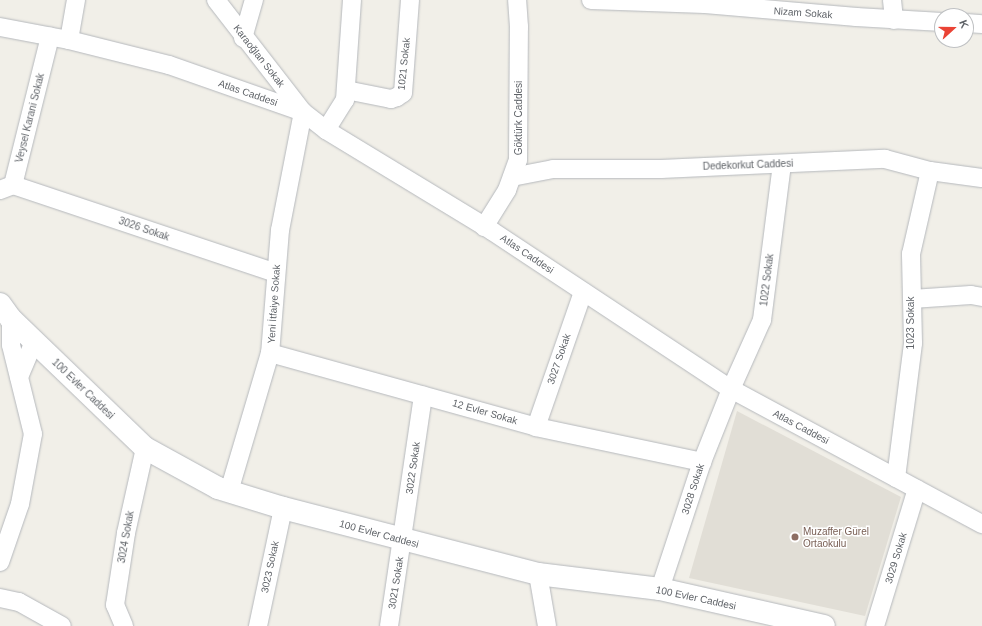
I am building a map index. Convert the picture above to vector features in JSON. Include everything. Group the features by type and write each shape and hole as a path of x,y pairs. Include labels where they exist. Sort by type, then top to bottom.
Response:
{"street":[{"path":"69,40 76,0"},
{"name":"Karaoğlan Sokak","path":"216,0 243,38 303,112"},
{"path":"243,38 254,0"},
{"path":"326,130 345,100 351,0"},
{"name":"1021 Sokak","path":"346,90 391,99 397,98 402,93 410,0"},
{"name":"Göktürk Caddesi","path":"484,227 507,190 518,160 519,27 517,0"},
{"name":"Nizam Sokak","path":"591,0 735,4 894,20 934,22"},
{"path":"892,0 894,20"},
{"name":"Atlas Caddesi","path":"0,27 69,40 169,65 303,112 326,130 484,227 731,390 982,524"},
{"name":"Veysel Karani Sokak","path":"7,187 50,37"},
{"name":"Yeni İtfaiye Sokak","path":"229,491 270,352 280,230 303,112"},
{"name":"Dedekorkut Caddesi","path":"512,176 553,169 661,169 885,160 930,170 982,178"},
{"name":"1022 Sokak","path":"731,390 762,320 782,164"},
{"name":"1023 Sokak","path":"896,478 913,343 911,254 930,170"},
{"name":"3026 Sokak","path":"7,187 276,273"},
{"name":"3027 Sokak","path":"536,427 583,292"},
{"path":"912,298 971,295 982,297"},
{"path":"0,562 20,504 33,434 11,345 5,312"},
{"name":"100 Evler Caddesi","path":"5,312 34,342 145,448 218,488 283,508 538,574 660,589 824,626"},
{"path":"19,376 34,342"},
{"name":"12 Evler Sokak","path":"270,352 536,427 702,462"},
{"name":"3028 Sokak","path":"660,589 702,462 731,390"},
{"name":"3022 Sokak","path":"403,540 423,395"},
{"name":"3024 Sokak","path":"124,626 115,605 126,533 145,448"},
{"name":"3029 Sokak","path":"875,626 917,489"},
{"name":"3023 Sokak","path":"258,626 283,508"},
{"name":"3021 Sokak","path":"389,626 403,540"},
{"path":"538,574 547,626"},
{"path":"0,598 19,602 62,626"}],"shaded area":[{"name":"Muzaffer Gürel Ortaokulu","path":"737,411 901,497 865,616 689,578"}],"place":[{"name":"Muzaffer Gürel Ortaokulu","path":"795,537"}]}
